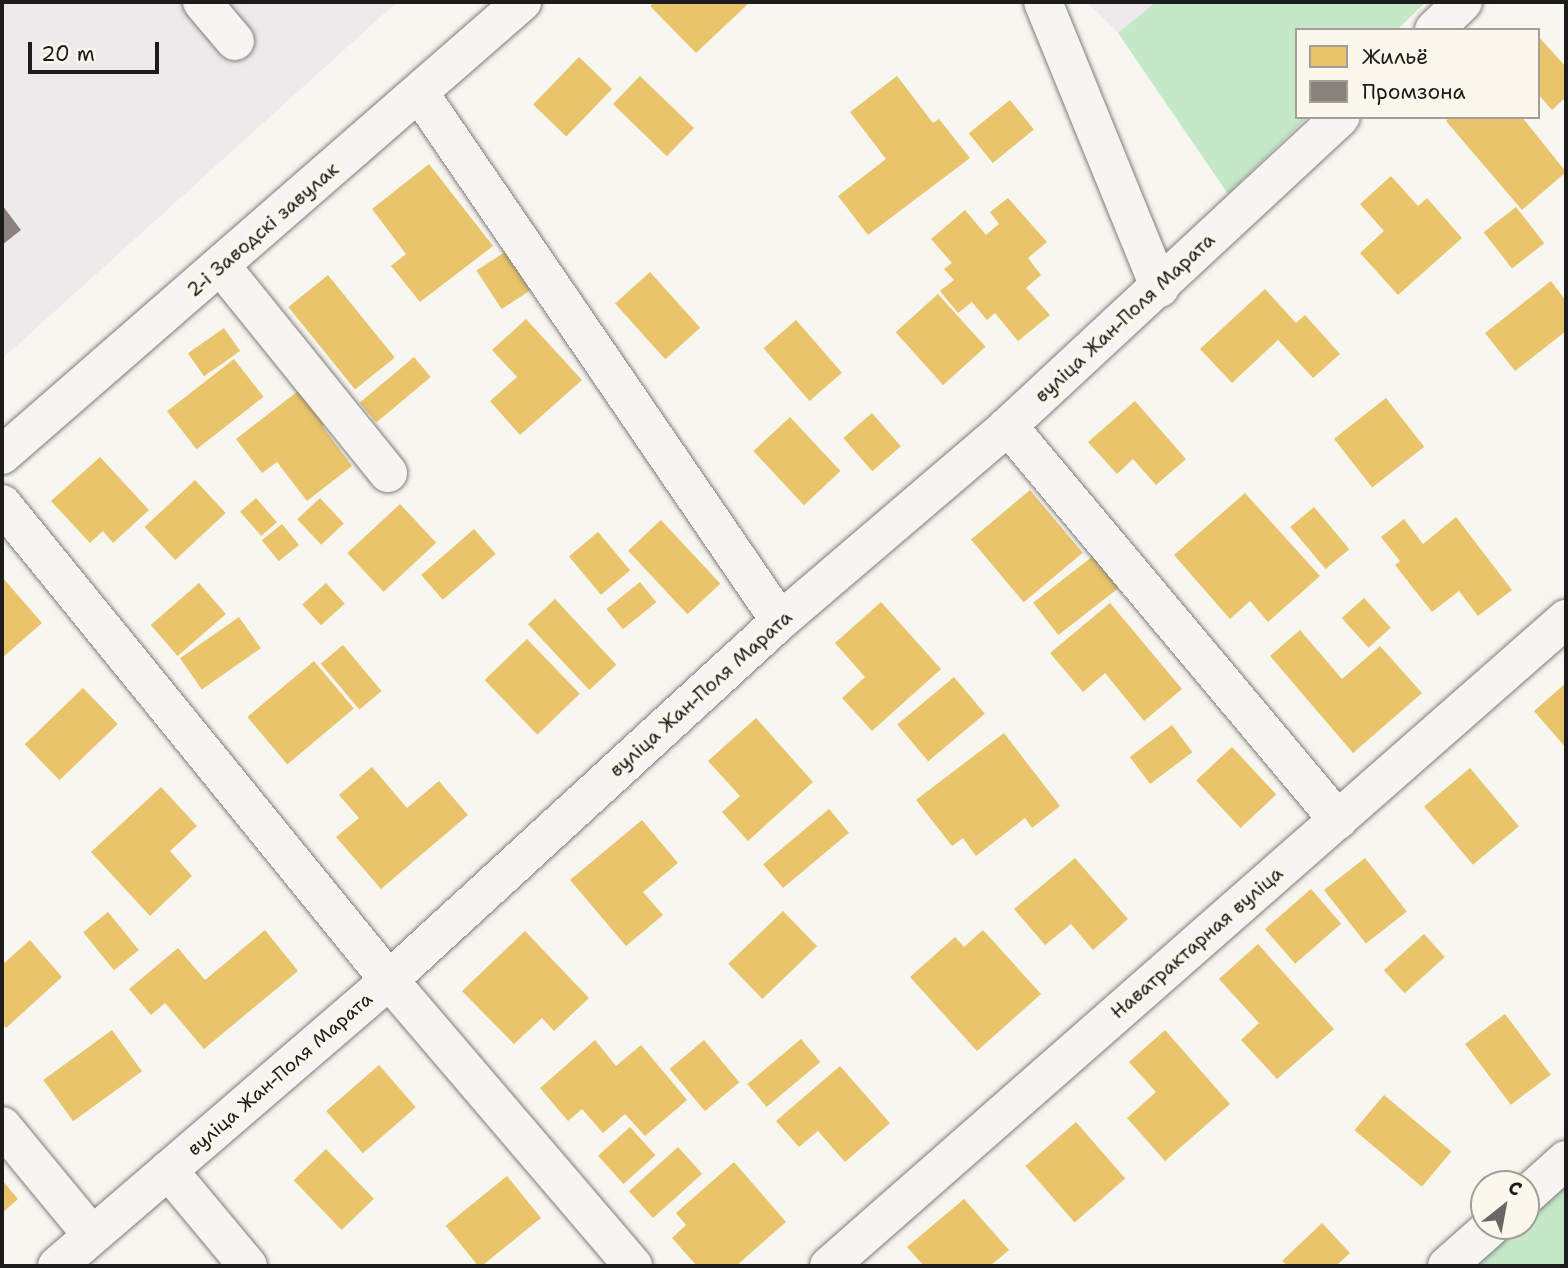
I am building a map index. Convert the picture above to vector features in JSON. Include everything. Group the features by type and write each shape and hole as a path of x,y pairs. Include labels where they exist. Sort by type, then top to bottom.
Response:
{"street":[{"path":"202,2 235,41"},
{"name":"2-і Заводскі завулак","path":"2,455 420,94 522,2"},
{"path":"1043,2 1160,288"},
{"path":"1435,28 1463,2"},
{"path":"420,94 780,621"},
{"name":"вуліца Жан-Поля Марата","path":"57,1266 389,980 780,621 1008,426 1160,288 1339,119"},
{"path":"221,266 388,473"},
{"path":"1008,426 1338,820"},
{"path":"2,504 389,980 633,1266"},
{"name":"Наватрактарная вуліца","path":"829,1266 1566,619"},
{"path":"2,1126 92,1235"},
{"path":"1540,1183 1566,1160"},
{"path":"168,1170 248,1266"},
{"path":"1447,1266 1476,1240"}],"shaded area":[{"path":"2,2 397,2 2,359"},
{"path":"1087,2 1156,2 1118,33"}],"green space":[{"path":"1156,2 1426,2 1399,28 1295,28 1295,119 1305,119 1228,194 1118,33"},
{"path":"1566,1162 1566,1266 1451,1266 1480,1240 1540,1240 1540,1185"}],"building: Жильё":[{"path":"655,2 750,2 696,53 650,6"},
{"path":"1540,38 1566,67 1566,97 1552,110 1540,96"},
{"path":"579,57 612,89 566,136 533,104"},
{"path":"640,76 694,128 667,156 613,104"},
{"path":"897,76 933,123 939,119 970,158 868,235 838,196 886,159 850,112"},
{"path":"1010,100 1034,130 993,163 969,133"},
{"path":"1524,119 1566,172 1522,210 1446,121"},
{"path":"429,164 493,246 420,302 391,266 406,254 372,209"},
{"path":"1391,176 1418,206 1427,198 1462,238 1398,295 1360,253 1384,231 1360,204"},
{"path":"1008,198 1047,242 1028,258 1041,275 1026,288 1050,315 1018,341 995,313 987,320 972,302 958,313 940,291 954,280 944,269 952,263 931,239 965,210 986,235 999,224 990,212"},
{"path":"1516,207 1544,243 1512,268 1484,232"},
{"path":"505,252 530,291 502,309 476,271"},
{"path":"650,272 700,328 665,359 615,303"},
{"path":"328,275 395,357 355,389 288,307"},
{"path":"1551,281 1566,301 1566,331 1515,371 1485,333"},
{"path":"1265,289 1296,323 1305,315 1340,354 1313,378 1278,340 1232,383 1200,349"},
{"path":"938,294 986,347 943,385 896,332"},
{"path":"526,319 582,380 520,435 490,401 517,377 492,350"},
{"path":"796,320 842,373 809,401 764,348"},
{"path":"224,328 240,351 204,376 188,353"},
{"path":"414,357 431,377 376,423 360,403"},
{"path":"234,359 264,397 197,449 167,411"},
{"path":"302,388 328,422 322,426 352,466 307,501 277,462 262,473 236,439"},
{"path":"1386,398 1424,447 1372,487 1334,439"},
{"path":"1135,401 1186,459 1156,485 1133,459 1117,474 1088,442"},
{"path":"872,413 901,446 872,471 843,438"},
{"path":"790,417 840,471 804,505 753,451"},
{"path":"100,457 149,510 113,543 103,531 90,543 51,501"},
{"path":"195,480 226,513 175,560 145,527"},
{"path":"1030,490 1083,553 1024,602 971,539"},
{"path":"1245,493 1320,576 1268,622 1250,601 1230,619 1174,555"},
{"path":"256,498 277,522 261,536 240,512"},
{"path":"320,498 344,524 321,545 297,519"},
{"path":"400,504 436,543 383,592 347,553"},
{"path":"1314,507 1349,549 1326,569 1290,527"},
{"path":"1456,517 1512,590 1478,616 1459,591 1432,612 1395,565 1400,561 1381,537 1404,519 1423,544"},
{"path":"661,520 720,584 687,614 628,551"},
{"path":"282,524 299,545 279,561 262,540"},
{"path":"474,529 496,554 443,600 421,575"},
{"path":"598,532 630,570 601,595 569,556"},
{"path":"1093,556 1118,588 1058,635 1033,603"},
{"path":"2,577 42,623 2,658"},
{"path":"640,582 656,602 623,629 607,609"},
{"path":"199,583 226,614 178,656 151,625"},
{"path":"326,583 345,604 321,625 302,604"},
{"path":"1364,598 1391,628 1368,648 1342,618"},
{"path":"555,599 616,665 589,690 528,624"},
{"path":"881,602 941,669 872,731 842,698 865,677 835,643"},
{"path":"1110,603 1182,689 1144,721 1105,673 1083,692 1050,653"},
{"path":"239,617 261,648 202,689 180,658"},
{"path":"1300,630 1342,679 1380,646 1422,693 1353,753 1270,656"},
{"path":"527,639 580,694 537,735 485,680"},
{"path":"343,645 382,691 359,710 321,664"},
{"path":"314,661 354,708 287,764 247,717"},
{"path":"954,677 985,714 928,761 897,725"},
{"path":"1566,683 1566,748 1534,711"},
{"path":"83,688 118,724 59,780 25,744"},
{"path":"756,718 813,782 748,841 722,812 740,796 708,761"},
{"path":"1172,725 1192,752 1150,784 1130,757"},
{"path":"1004,733 1060,806 1032,828 1025,818 976,856 963,838 952,846 916,800"},
{"path":"1232,747 1276,795 1240,828 1196,780"},
{"path":"372,767 407,808 439,781 468,815 381,889 336,837 359,818 339,795"},
{"path":"1470,768 1519,826 1473,865 1424,807"},
{"path":"161,787 197,826 170,851 192,876 150,916 91,852"},
{"path":"829,809 849,833 783,888 763,864"},
{"path":"642,820 678,863 643,892 663,915 626,946 570,880"},
{"path":"1075,858 1128,919 1093,950 1071,924 1045,945 1014,909"},
{"path":"1365,858 1407,912 1366,944 1324,890"},
{"path":"1311,889 1341,924 1295,964 1265,929"},
{"path":"783,911 817,946 762,999 728,964"},
{"path":"108,912 139,950 114,970 83,932"},
{"path":"265,930 298,971 204,1049 165,1003 151,1015 129,989 178,948 205,980"},
{"path":"983,930 1041,994 977,1051 910,977 955,937 964,947"},
{"path":"525,931 589,998 554,1031 542,1018 514,1044 462,991"},
{"path":"1424,934 1445,957 1405,993 1384,970"},
{"path":"30,940 62,977 6,1028 2,1023 2,965"},
{"path":"1258,944 1334,1029 1277,1079 1241,1040 1259,1023 1219,979"},
{"path":"1505,1014 1551,1075 1511,1105 1465,1044"},
{"path":"112,1030 142,1071 73,1121 43,1080"},
{"path":"1165,1030 1230,1104 1165,1161 1127,1118 1156,1092 1129,1062"},
{"path":"801,1039 820,1062 767,1107 747,1084"},
{"path":"595,1040 616,1066 641,1045 687,1100 645,1136 625,1114 603,1133 582,1109 568,1121 540,1088"},
{"path":"704,1040 739,1082 705,1111 670,1069"},
{"path":"379,1065 416,1107 363,1153 326,1111"},
{"path":"840,1066 890,1123 845,1162 818,1131 799,1147 776,1121"},
{"path":"1384,1095 1451,1152 1422,1187 1354,1130"},
{"path":"1076,1122 1125,1179 1075,1223 1025,1166"},
{"path":"630,1127 655,1155 623,1184 598,1156"},
{"path":"678,1147 702,1174 653,1218 629,1191"},
{"path":"326,1149 374,1199 342,1230 294,1180"},
{"path":"734,1162 786,1222 736,1266 697,1266 672,1238 686,1225 676,1213"},
{"path":"507,1176 541,1218 482,1266 478,1266 446,1226"},
{"path":"2,1180 18,1199 2,1213"},
{"path":"964,1199 1009,1250 990,1266 924,1266 907,1247"},
{"path":"1322,1223 1350,1253 1336,1266 1288,1266 1282,1261"}],"building: Промзона":[{"path":"2,205 21,230 2,245"}]}
